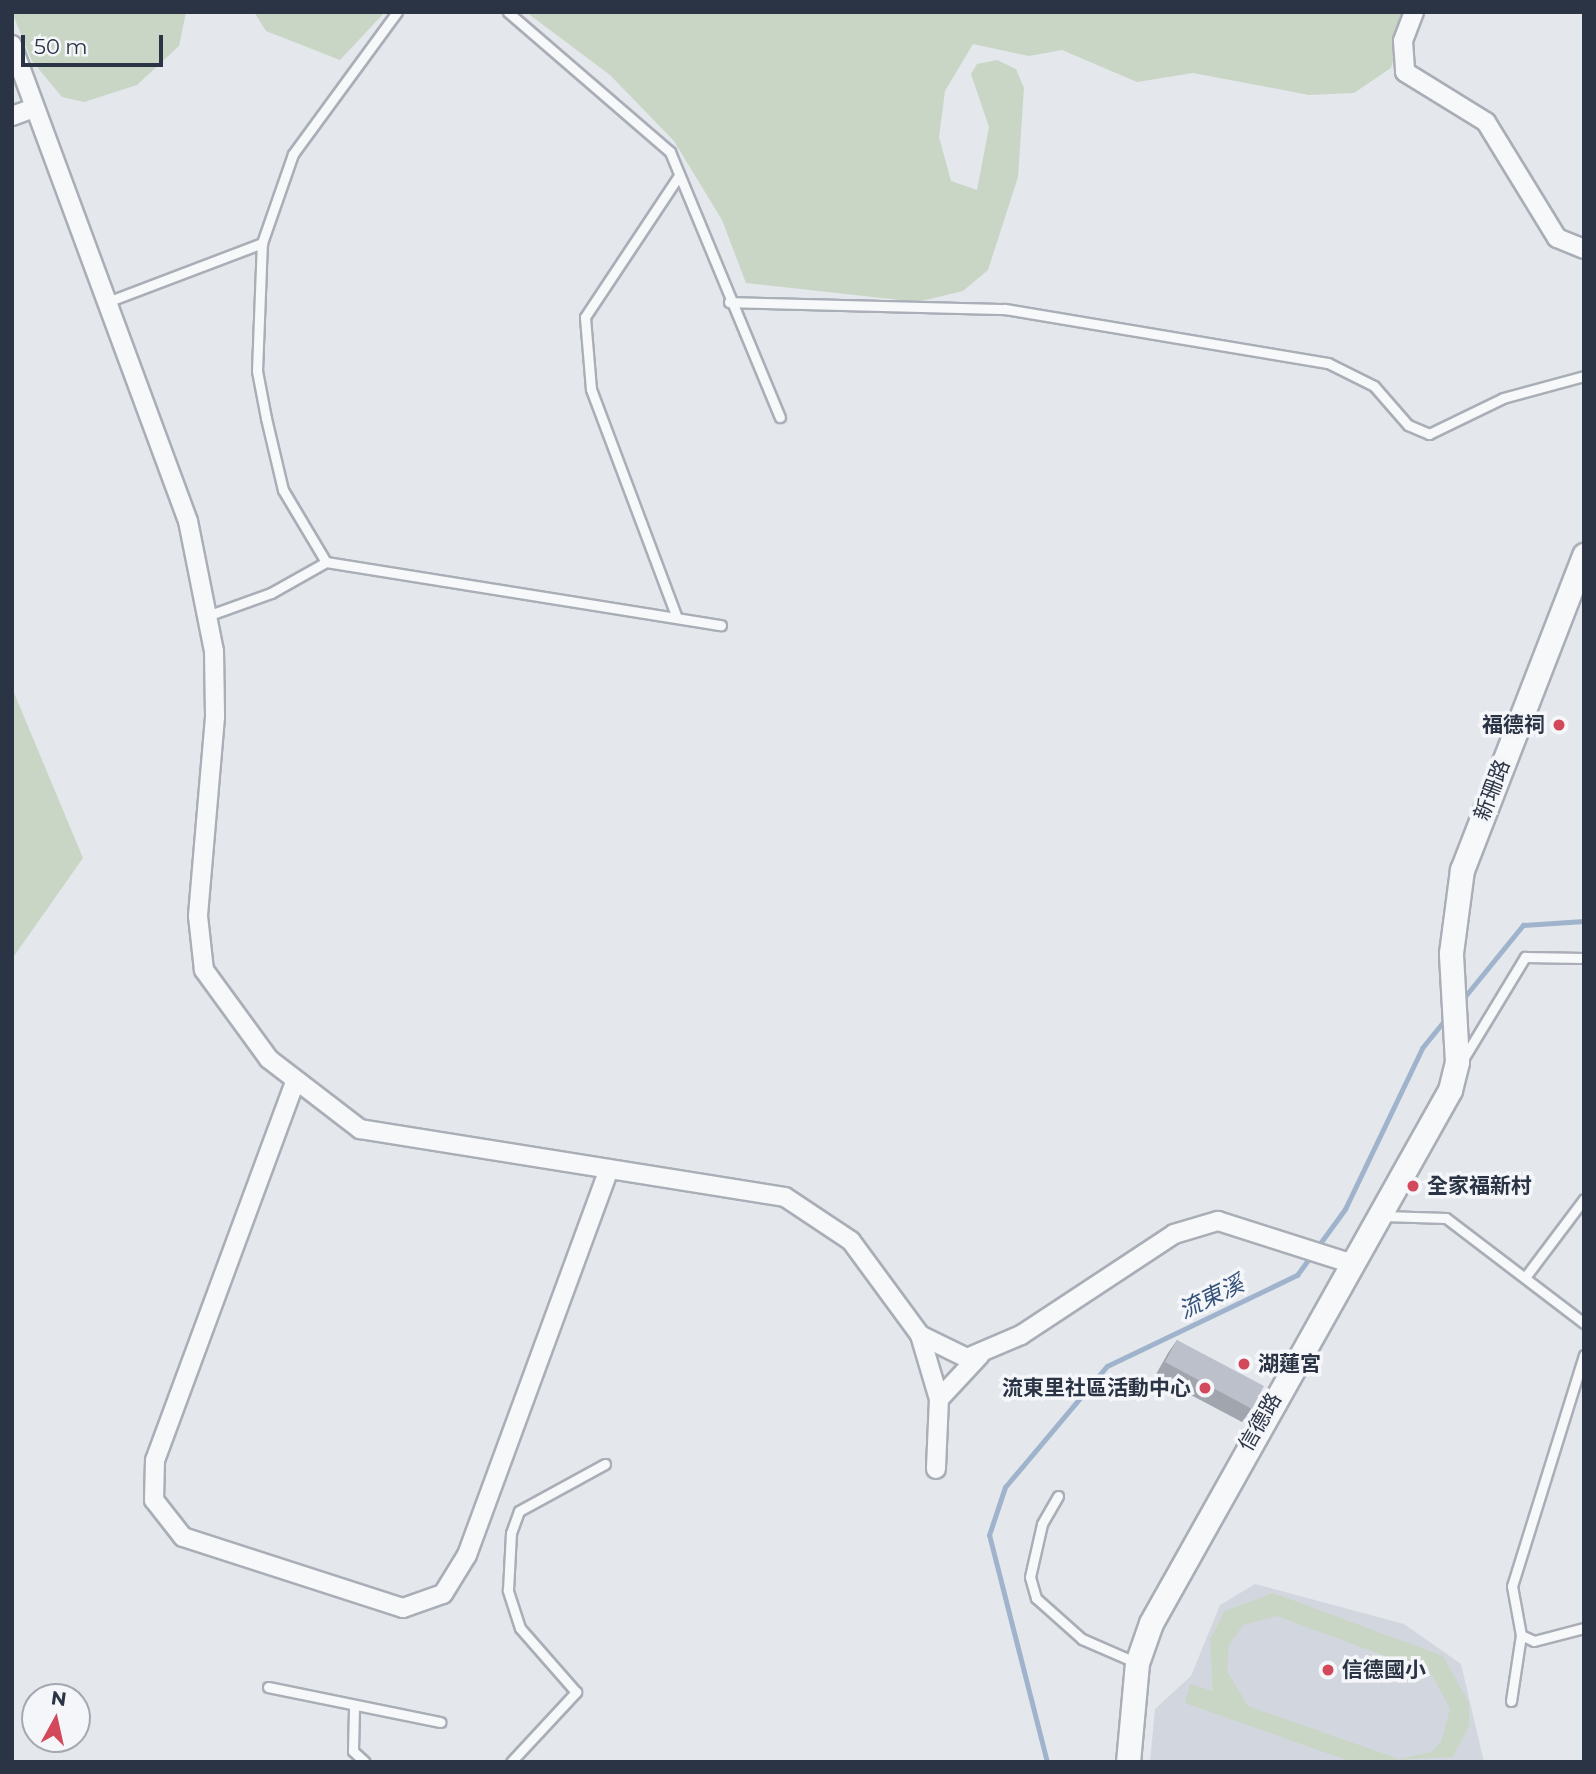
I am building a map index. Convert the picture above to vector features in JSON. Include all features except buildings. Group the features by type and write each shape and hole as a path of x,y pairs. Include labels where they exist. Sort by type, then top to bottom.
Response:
{"street":[{"path":"1414,12 1403,41 1405,72 1486,122 1557,238 1584,249"},
{"path":"12,45 188,521 207,616 215,717 198,916 204,970 261,1051 295,1082 360,1129 785,1197 851,1241 920,1335 939,1399 936,1469"},
{"path":"12,116 34,108"},
{"name":"新珊路","path":"1455,1068 1451,953 1462,870 1584,555"},
{"name":"信德路","path":"1128,1762 1137,1663 1151,1623 1344,1261 1382,1216 1455,1068"},
{"path":"295,1082 155,1460 155,1500 183,1537 403,1608 443,1594 467,1555 610,1169"},
{"path":"920,1335 967,1358 980,1355 1069,1306 1174,1234 1218,1221 1253,1227 1344,1261"},
{"path":"939,1399 980,1355"}],"lane":[{"path":"326,562 283,490 266,418 257,371 262,243 293,154 397,12"},
{"path":"508,12 670,152 729,302 780,417"},
{"path":"677,618 591,389 585,317 678,177"},
{"path":"106,302 262,243"},
{"path":"729,302 1005,309 1328,363 1374,386 1408,425 1429,434 1503,398 1584,376"},
{"path":"207,616 271,593 326,562 721,625"},
{"path":"1455,1068 1525,957 1584,958"},
{"path":"1526,1276 1584,1199"},
{"path":"1382,1216 1446,1218 1526,1276 1584,1323"},
{"path":"1511,1701 1521,1635 1512,1586 1584,1355"},
{"path":"511,1762 576,1692 520,1628 508,1590 511,1533 519,1511 606,1464"},
{"path":"1058,1496 1042,1524 1030,1577 1036,1598 1082,1639 1137,1663"},
{"path":"1521,1635 1534,1641 1584,1628"},
{"path":"268,1687 354,1709 440,1721"},
{"path":"354,1709 353,1751 365,1762"}],"shaded area":[{"name":"信德國小","path":"1255,1584 1404,1624 1461,1664 1484,1762 1150,1762 1155,1709 1191,1676 1220,1605"}],"green space":[{"path":"12,12 186,12 179,46 137,85 84,102 62,97 32,61"},
{"path":"254,12 385,12 340,60 266,31"},
{"path":"526,12 1406,12 1391,68 1354,93 1309,95 1193,73 1137,82 1062,50 1029,56 973,44 945,91 939,137 951,181 977,190 989,127 971,74 977,64 997,60 1016,69 1024,88 1018,177 988,270 963,291 918,302 746,283 722,220 674,141 610,75"},
{"path":"12,688 83,858 12,959"},
{"path":"1273,1593 1443,1656 1469,1703 1469,1726 1453,1757 1352,1762 1185,1703 1190,1684 1213,1691 1210,1639 1225,1611","holes":["1277,1616 1431,1673 1450,1709 1441,1742 1431,1752 1399,1759 1248,1706 1227,1671 1229,1645 1243,1625"]}],"waterway":[{"name":"流東溪","path":"1462,1000 1523,925 1584,921"},
{"name":"流東溪","path":"1047,1762 989,1535 1005,1487 1107,1366 1297,1275 1345,1209 1422,1048 1446,1018"}],"place":[{"name":"福德祠","path":"1559,725"},
{"name":"全家福新村","path":"1413,1186"},
{"name":"湖蓮宮","path":"1244,1364"},
{"name":"流東里社區活動中心","path":"1205,1388"},
{"name":"信德國小","path":"1328,1670"}]}
